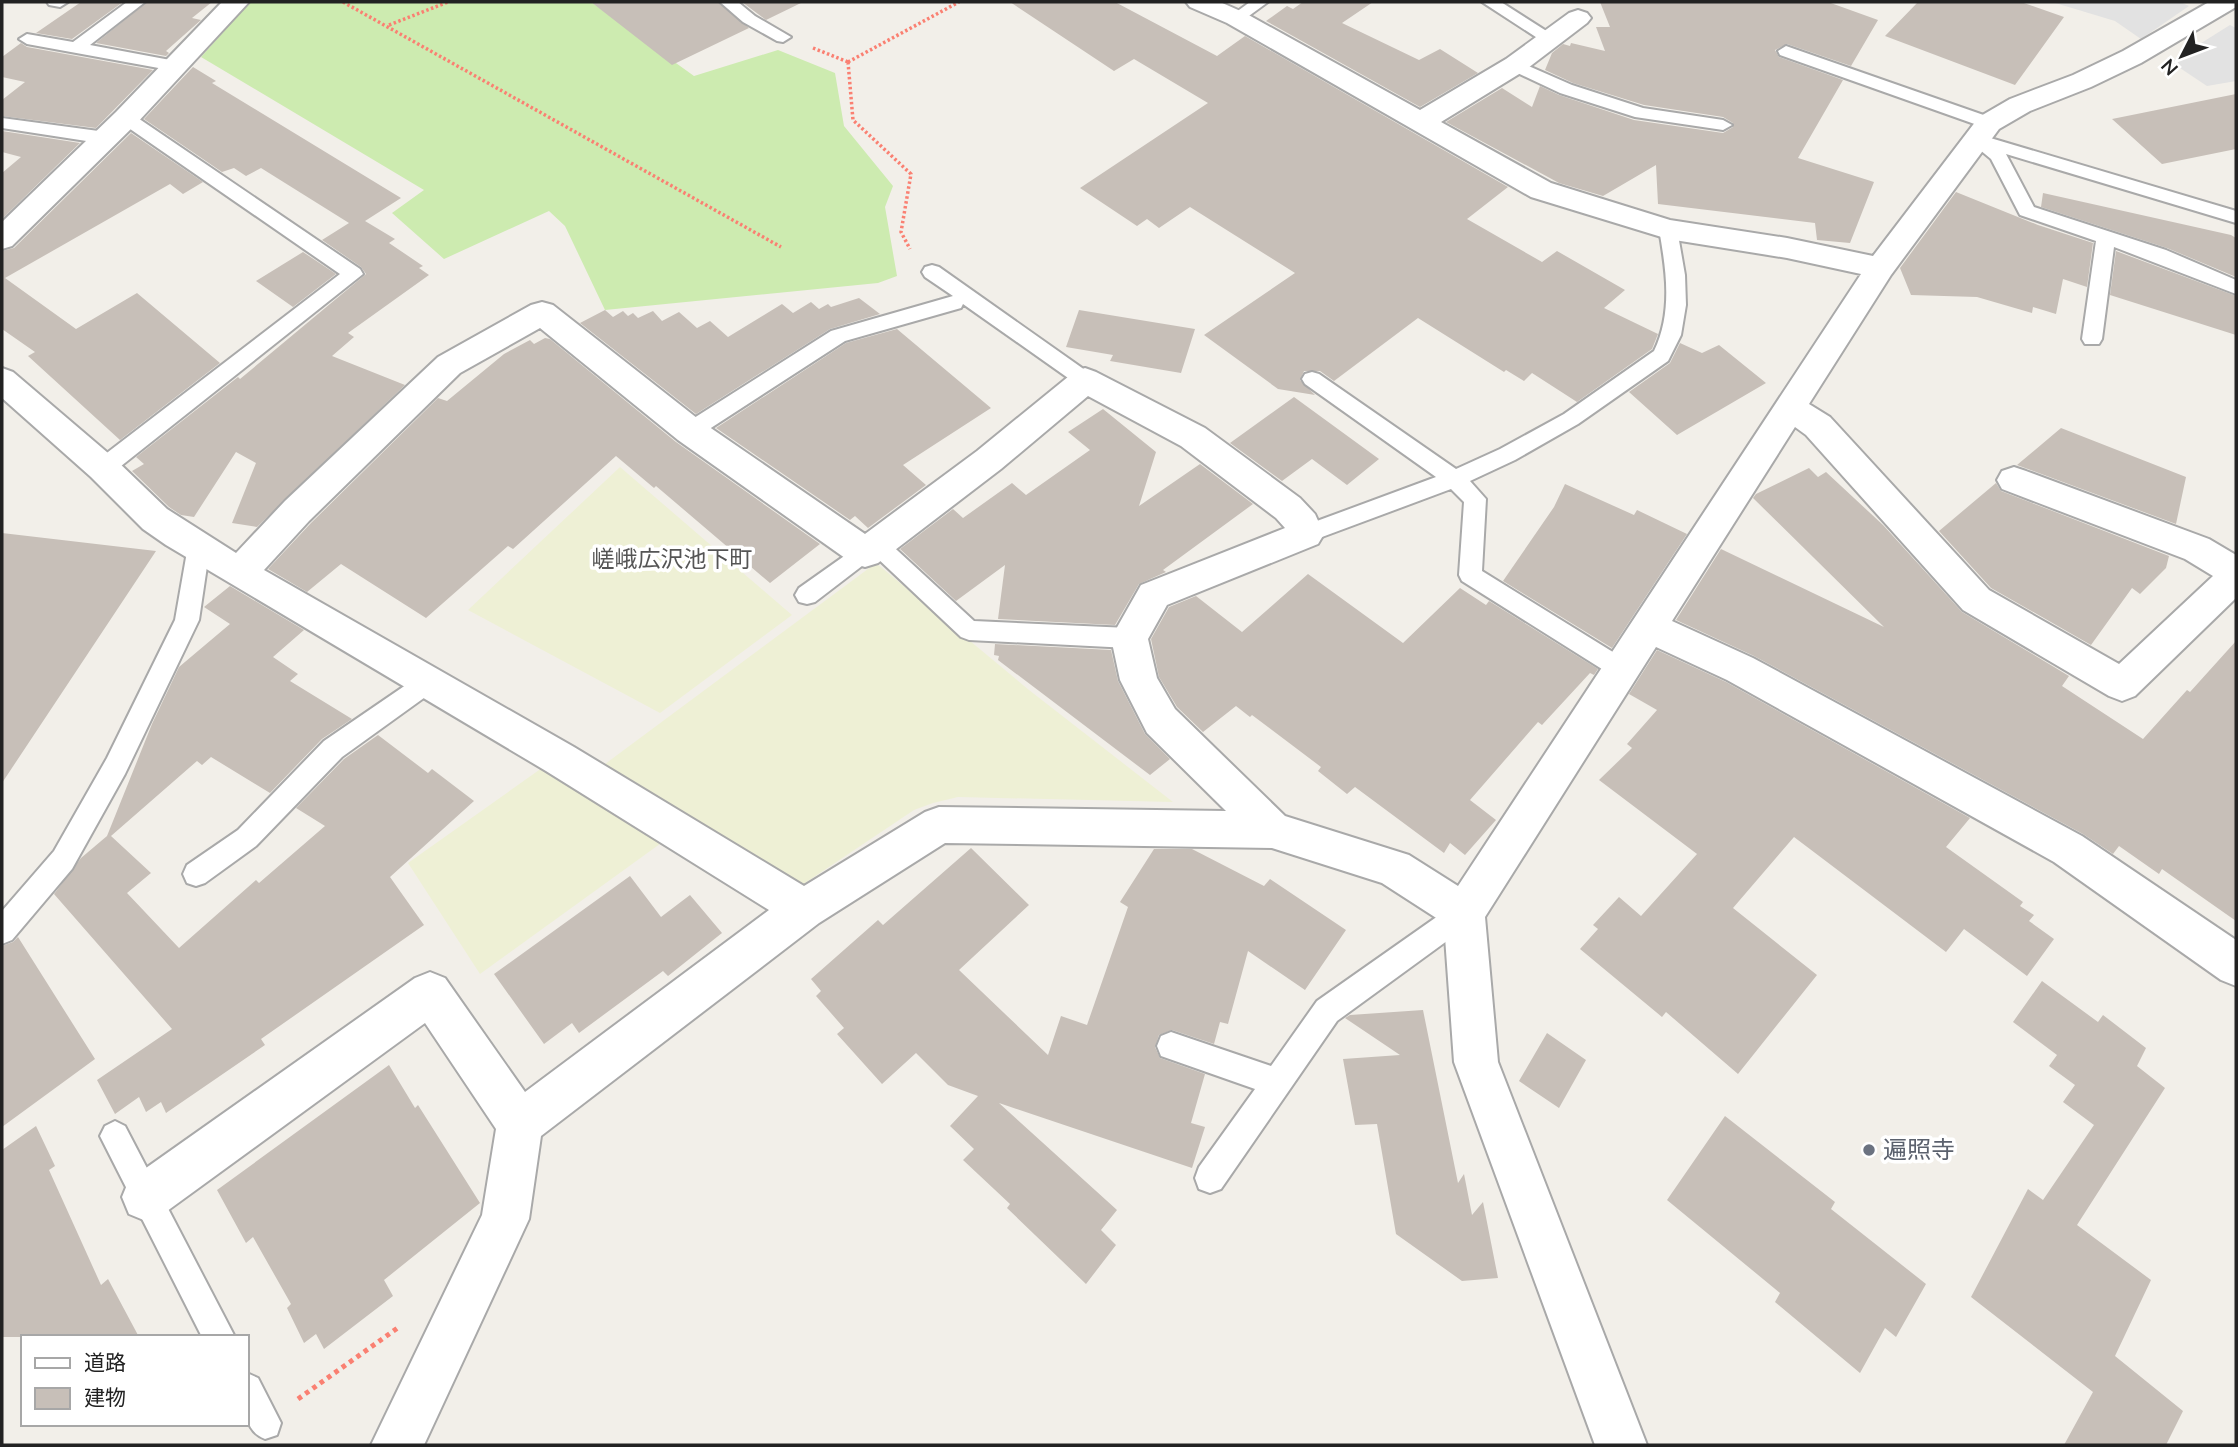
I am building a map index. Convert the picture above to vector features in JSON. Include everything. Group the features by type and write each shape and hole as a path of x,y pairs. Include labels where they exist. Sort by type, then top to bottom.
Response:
{"street":[{"path":"4,234 126,118 236,2"},
{"path":"1199,2 1236,18 1541,190 1668,229 1787,248 1880,268"},
{"path":"1621,1445 1476,1062 1464,913 1880,268 1983,131 2020,105 2082,81 2132,57 2227,2"},
{"path":"1419,123 1515,65 1578,19"},
{"path":"239,573 297,511 449,365 542,313 690,431 871,549 989,460 1085,380 1193,437 1288,508 1303,524 1306,534 1154,595 1129,638 1139,680 1161,721 1272,830"},
{"path":"2,380 103,468 155,519 239,573 561,759 804,909"},
{"path":"1790,408 1818,426 1976,600 2122,685 2236,574 2197,549 2014,480"},
{"path":"1648,626 1740,669 2068,849 2236,965"},
{"path":"520,1124 804,909 939,825 1272,830 1394,867 1464,913"},
{"path":"146,1197 430,993 520,1124 505,1219 397,1445"}],"lane":[{"path":"76,48 136,2"},
{"path":"728,2 749,19 783,37"},
{"path":"1236,18 1260,2"},
{"path":"1490,2 1550,39"},
{"path":"27,39 175,66"},
{"path":"1786,51 1983,131 2236,217"},
{"path":"1515,65 1566,89 1641,113 1723,125"},
{"path":"103,468 353,274 126,118"},
{"path":"2,123 106,138"},
{"path":"1983,131 2027,211 2159,255 2236,287"},
{"path":"1306,534 1456,480 1571,419 1619,383 1657,360 1664,352 1677,311 1677,280 1668,229"},
{"path":"2092,339 2106,237"},
{"path":"932,272 1085,380"},
{"path":"690,431 838,337 954,303"},
{"path":"1312,379 1456,480 1475,499 1470,575 1621,669"},
{"path":"2,931 62,860 116,766 187,620 199,546"},
{"path":"807,595 871,549 969,630 1129,638"},
{"path":"196,874 247,838 333,749 427,683"},
{"path":"1210,1178 1327,1011 1464,913"},
{"path":"1171,1046 1277,1082"},
{"path":"115,1136 218,1335"},
{"path":"248,1391 265,1423"}],"path":[{"path":"343,2 781,247"},
{"path":"388,25 448,2"},
{"path":"932,272 915,258 901,232 911,174 853,120 848,62 959,2"},
{"path":"265,1423 404,1323"}],"green space":[{"path":"250,2 591,2 694,76 778,50 835,73 844,126 893,186 885,207 897,276 878,283 605,310 565,226 549,211 444,259 392,213 424,190 201,57"},
{"path":"620,467 792,615 660,713 468,610"},
{"path":"876,563 1029,690 1173,802 958,797 914,810 802,885 601,767"},
{"path":"549,763 664,841 480,974 408,863"}],"shaded area":[{"path":"2052,2 2180,2 2189,6 2141,39 2115,21"},
{"path":"2230,25 2236,28 2236,81 2207,86 2171,62"}],"building":[{"path":"81,2 123,2 72,39 36,33"},
{"path":"147,2 212,2 192,18 201,20 166,51 169,53 166,56 96,43"},
{"path":"591,2 718,2 749,28 672,65"},
{"path":"742,2 803,2 766,20"},
{"path":"1010,2 1115,2 1217,56 1245,36 1508,187 1467,219 1542,262 1557,251 1625,290 1604,308 1658,334 1652,349 1577,402 1532,373 1524,381 1506,370 1504,372 1418,318 1334,381 1320,371 1304,371 1300,380 1315,395 1278,389 1204,335 1295,273 1190,207 1159,228 1147,219 1137,226 1080,188 1208,103 1134,59 1114,71"},
{"path":"1303,2 1373,2 1342,23 1419,60 1440,49 1478,73 1420,107 1266,21 1287,6 1293,9"},
{"path":"1600,2 1828,2 1878,20 1851,66 1787,44 1775,50 1779,57 1843,80 1798,158 1874,182 1850,243 1817,240 1815,223 1658,204 1656,165 1603,196 1559,183 1446,122 1502,88 1532,107 1540,86 1634,120 1723,133 1733,127 1733,123 1723,117 1644,105 1573,83 1545,70 1552,53 1563,44 1570,46 1571,43 1605,51 1596,27 1610,27"},
{"path":"1918,2 2021,2 2064,17 2015,85 1885,36"},
{"path":"21,43 27,47 153,70 96,128 2,116 2,100 25,82 2,77 2,57"},
{"path":"193,67 216,81 212,83 401,198 365,221 395,239 389,243 423,266 419,268 429,275 348,333 354,337 332,356 405,385 257,527 232,523 256,463 236,452 194,517 181,515 169,507 132,471 144,464 136,457 238,377 240,379 366,274 361,267 322,240 349,223 261,168 246,176 234,168 222,172 144,119"},
{"path":"2236,94 2236,149 2162,164 2112,119"},
{"path":"2,131 80,143 2,219 2,173 21,157 2,152"},
{"path":"131,133 203,182 183,194 170,184 5,278 76,329 137,293 220,363 120,440 28,356 35,352 2,329 2,251 14,248"},
{"path":"1956,192 2038,225 2093,243 2087,287 2063,279 2056,314 2033,307 2032,313 1977,297 1911,295 1900,268"},
{"path":"2043,193 2231,235 2236,238 2236,277 2167,248 2041,207"},
{"path":"2116,251 2236,296 2236,335 2110,295"},
{"path":"303,252 336,274 293,307 256,281"},
{"path":"859,298 880,314 830,329 696,414 580,323 605,310 613,317 623,311 628,316 633,313 638,318 653,311 662,321 679,312 697,328 710,321 728,337 782,304 793,313 811,302 819,309 828,304 831,307"},
{"path":"1079,310 1195,329 1181,373 1110,361 1113,355 1066,347"},
{"path":"897,329 991,408 903,465 926,485 868,528 855,516 850,520 716,428 846,343"},
{"path":"545,338 550,339 676,442 820,544 770,583 656,486 654,488 616,456 513,549 508,546 426,618 341,564 307,592 268,569 438,398 447,401 504,354 530,340 534,344"},
{"path":"1680,343 1702,353 1719,345 1766,383 1677,435 1629,392 1670,363"},
{"path":"1294,397 1379,459 1347,485 1312,459 1282,481 1230,443"},
{"path":"1103,409 1156,452 1139,506 1200,464 1253,504 1163,570 1166,572 1139,584 1115,625 998,619 1005,565 956,601 900,549 953,509 963,518 1012,483 1026,495 1090,450 1068,432"},
{"path":"2061,428 2186,477 2176,524 2017,465"},
{"path":"1809,468 1818,477 1826,472 1883,525 1962,612 2069,676 2062,686 2143,739 2236,641 2236,921 2162,869 2159,874 2119,846 2113,854 2083,834 1754,656 1676,620 1721,549 1884,627 1753,498 1756,494"},
{"path":"1996,483 2001,491 2169,556 2166,568 2140,594 2132,588 2091,645 1991,588 1939,531"},
{"path":"1565,484 1634,515 1637,510 1687,534 1612,648 1503,581 1554,507"},
{"path":"2,533 156,551 2,783"},
{"path":"1308,574 1403,643 1460,588 1486,605 1489,601 1598,669 1594,675 1590,673 1542,725 1538,722 1470,800 1496,820 1465,855 1450,843 1444,853 1355,787 1347,794 1318,771 1321,767 1236,706 1203,732 1177,707 1159,677 1151,639 1169,607 1196,596 1242,632"},
{"path":"230,586 304,630 273,657 298,674 290,681 352,719 322,739 270,793 211,757 202,765 197,761 111,836 151,873 127,893 179,948 256,880 259,883 325,826 296,808 344,759 378,735 428,773 432,769 474,801 390,877 424,925 261,1039 265,1045 166,1113 161,1102 146,1112 139,1097 115,1114 97,1080 172,1029 54,894 81,858 107,836 152,724 179,667 230,624 204,607"},
{"path":"995,644 1111,650 1118,681 1145,734 1170,759 1150,775 998,660 999,656 994,655"},
{"path":"1657,650 1726,682 1970,818 1946,847 2023,902 2020,906 2034,915 2029,921 2054,939 2027,976 1964,929 1946,952 1794,837 1733,908 1817,975 1738,1074 1666,1012 1662,1017 1580,949 1598,929 1593,925 1619,897 1641,916 1697,854 1599,780 1632,748 1627,744 1657,710 1629,694"},
{"path":"971,848 1029,905 959,970 1048,1055 1061,1016 1087,1025 1128,907 1120,902 1154,849 1192,849 1264,886 1270,879 1346,930 1305,990 1248,951 1228,1024 1220,1022 1214,1044 1172,1030 1159,1035 1155,1047 1160,1058 1205,1074 1191,1123 1205,1127 1192,1168 999,1103 1117,1210 1101,1230 1116,1245 1086,1284 1007,1208 1010,1204 963,1160 974,1149 950,1126 978,1096 948,1085 916,1053 882,1084 837,1034 844,1028 816,996 821,991 811,979 878,920 883,925"},
{"path":"630,876 661,917 690,895 722,933 668,976 663,971 579,1033 572,1023 544,1044 494,974"},
{"path":"18,937 95,1059 2,1127 2,946"},
{"path":"2042,981 2098,1022 2103,1015 2146,1048 2137,1066 2165,1088 2077,1225 2151,1280 2115,1356 2183,1411 2166,1445 2064,1445 2093,1392 1971,1297 2028,1189 2043,1200 2094,1125 2063,1102 2075,1085 2049,1066 2057,1055 2013,1022"},
{"path":"1423,1010 1458,1183 1464,1174 1472,1215 1483,1202 1498,1278 1462,1281 1396,1234 1377,1124 1355,1125 1343,1059 1400,1055 1345,1018 1350,1015"},
{"path":"1547,1033 1586,1060 1559,1108 1519,1081"},
{"path":"389,1065 415,1108 418,1105 480,1203 384,1280 393,1296 324,1349 316,1334 304,1343 287,1308 291,1304 253,1237 246,1243 217,1190"},
{"path":"1725,1116 1835,1202 1831,1209 1926,1284 1896,1337 1885,1328 1860,1373 1775,1302 1780,1293 1667,1200"},
{"path":"36,1126 55,1166 49,1170 101,1285 108,1279 138,1335 2,1337 2,1150"}],"place":[{"name":"遍照寺","path":"1869,1150"}],"district":[{"name":"嵯峨広沢池下町","path":"672,559"}]}
